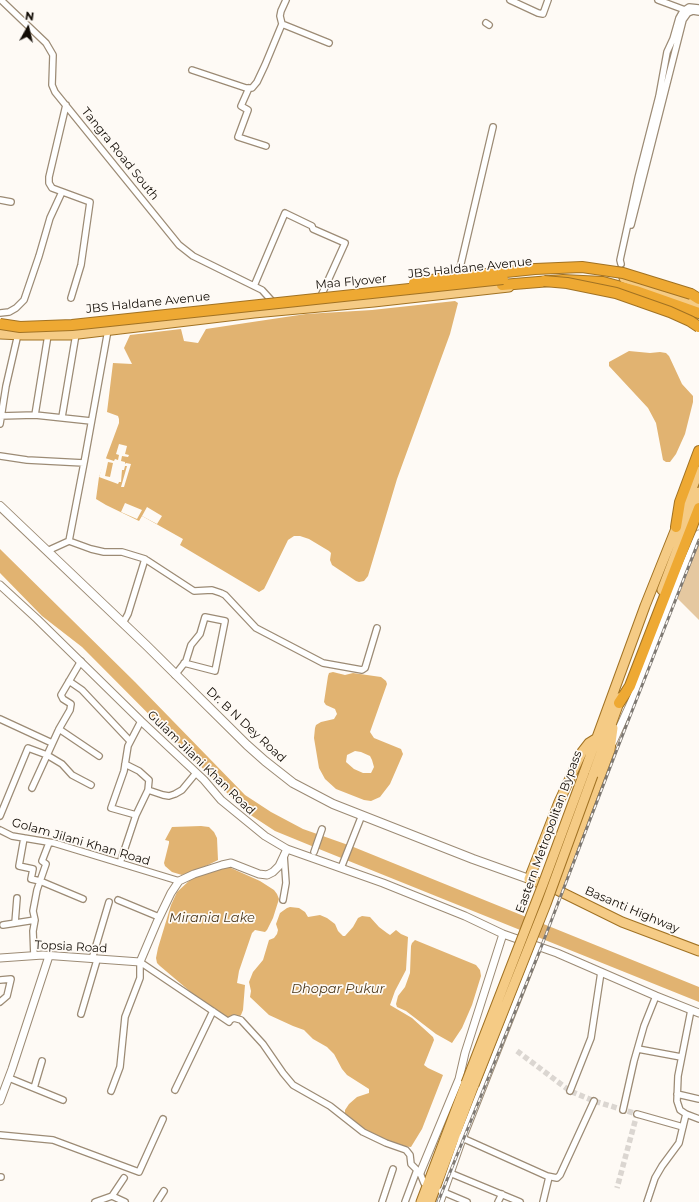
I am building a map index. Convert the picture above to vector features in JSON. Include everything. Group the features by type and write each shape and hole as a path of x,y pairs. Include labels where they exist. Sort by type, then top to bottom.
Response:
{"highway":[{"path":"383,293 427,280 556,267 582,267 612,271 641,278 684,292 699,299"},
{"name":"Maa Flyover","path":"0,323 20,327 72,325 303,300 383,293 528,276 568,274 609,277 684,304 699,307"},
{"name":"Maa Flyover","path":"0,330 29,333 87,330 544,281 576,280 613,284 646,294 699,314"},
{"path":"544,281 567,283 616,293 670,312 699,327"},
{"path":"676,527 680,502 699,451"},
{"path":"619,703 630,686 640,662 699,508"}],"main road":[{"name":"JBS Haldane Avenue","path":"0,323 30,325 117,319 470,279 546,272 584,272 620,277 699,307"},
{"name":"JBS Haldane Avenue","path":"0,334 76,334 527,285 575,284 619,289 648,298 699,318"},
{"name":"Eastern Metropolitan Bypass","path":"421,1202 435,1188 470,1084 543,884 589,774 597,738 645,606 699,471"},
{"path":"589,774 613,721 699,492"},
{"name":"Dr. B N Dey Road","path":"0,506 123,623 247,745 293,783 333,804 443,848 529,879"},
{"path":"557,890 612,744 613,721"},
{"path":"529,879 559,802 582,752 589,743 597,738"},
{"name":"Basanti Highway","path":"529,879 557,890 622,922 699,951"},
{"path":"430,1202 459,1137 470,1084"}],"street":[{"name":"Tangra Road South","path":"1,0 46,42 51,50 54,60 53,89 179,245 193,256 262,290 272,301"},
{"path":"266,146 238,137 248,110 241,106 249,88 252,88 257,82 282,24 280,16 281,10 286,0"},
{"path":"510,0 543,14 548,0"},
{"path":"658,0 686,11 699,12"},
{"path":"686,11 677,40 621,264 620,260 638,178 659,96 667,52 673,39 679,18 689,7 699,8"},
{"path":"282,24 329,43"},
{"path":"192,70 249,88"},
{"path":"66,105 49,176 49,183 52,188 90,202 82,265 71,298"},
{"path":"459,272 493,127"},
{"path":"0,313 9,312 16,308 24,300 50,218 62,192"},
{"path":"0,200 11,202"},
{"path":"254,286 285,213 312,226 313,229 344,243 321,296"},
{"path":"272,301 273,312"},
{"path":"69,541 108,330"},
{"path":"0,424 6,386 18,334"},
{"path":"62,417 76,334"},
{"path":"35,415 48,335"},
{"path":"1,416 35,415 92,421"},
{"path":"0,456 27,460 84,463"},
{"path":"612,744 634,696 672,597 699,534"},
{"path":"47,551 69,541 91,549 104,552 122,552 145,559 190,589 197,592 216,590 226,595 256,628 323,663 362,670 365,668 377,628"},
{"path":"123,623 128,614 145,559"},
{"name":"Gulam Jilani Khan Road","path":"1,587 81,661 222,800 249,824 286,852 342,865 465,916 503,934 601,972 699,1013"},
{"path":"176,675 184,663 186,660 191,644 200,634 205,617 225,621 216,671 184,663"},
{"path":"32,788 59,729 71,707 71,704 63,698 62,695 81,661"},
{"path":"69,681 82,690 130,741"},
{"path":"0,719 52,744"},
{"path":"136,815 110,808 124,771 128,746 141,721"},
{"path":"59,729 99,756"},
{"path":"0,816 28,748 47,754 62,764 72,776 91,785"},
{"path":"120,863 136,815 148,790 149,780 139,770 125,764"},
{"path":"148,790 162,795 169,796 175,794 182,790 196,773"},
{"path":"342,865 362,815"},
{"path":"314,852 322,829"},
{"name":"Golam Jilani Khan Road","path":"0,830 12,836 49,843 179,881"},
{"path":"24,838 19,866 32,868 31,879 40,881 83,899"},
{"path":"34,956 33,931 35,920 33,911 37,890 46,864 42,861 49,843"},
{"path":"111,1091 120,1067 125,1017 140,978 140,962 170,893 179,881 215,867 231,864 259,874 267,875 279,866 286,852"},
{"path":"283,900 286,883 286,852"},
{"path":"15,923 17,898"},
{"path":"118,900 159,917"},
{"path":"81,1014 109,902"},
{"path":"3,925 35,920"},
{"path":"405,1202 459,1079 465,1053 503,934"},
{"path":"435,1188 450,1173 459,1137 538,947"},
{"path":"1,1098 49,956"},
{"name":"Topsia Road","path":"0,958 49,956 140,962"},
{"path":"140,962 229,1022 234,1018 240,1020 263,1044 293,1085 330,1106 363,1132 386,1143 406,1150 410,1154 411,1164 418,1172 422,1180 435,1188 467,1202"},
{"path":"570,1091 591,1038 601,972"},
{"path":"0,980 11,980 7,996 0,1002"},
{"path":"623,1110 638,1049 656,996"},
{"path":"691,1010 678,1076 677,1094 680,1110 699,1119"},
{"path":"175,1090 213,1011"},
{"path":"638,1049 682,1057"},
{"path":"34,1088 42,1061"},
{"path":"9,1078 64,1100"},
{"path":"677,1094 699,1099"},
{"path":"459,1137 549,1177 557,1178 560,1175 594,1101"},
{"path":"637,1114 683,1127"},
{"path":"647,1202 655,1178 679,1143 686,1114"},
{"path":"0,1135 53,1140 139,1172 163,1119"},
{"path":"382,1202 393,1169"},
{"path":"450,1173 520,1202"},
{"path":"543,1202 549,1177"},
{"path":"95,1202 112,1196 124,1178"},
{"path":"435,1188 440,1202"},
{"path":"157,1202 164,1191"},
{"path":"498,1202 502,1194"},
{"path":"112,1196 125,1202"}],"shaded area":[{"path":"699,532 699,620 674,595"}],"water":[{"path":"455,301 458,303 450,334 397,479 368,576 364,581 356,581 332,565 330,560 331,553 329,551 309,539 294,536 288,540 264,589 259,592 180,545 183,539 142,516 139,521 96,499 99,477 119,423 118,416 107,412 113,363 132,364 124,348 130,335 181,329 184,341 198,343 206,329 306,314 372,310"},
{"path":"629,351 666,353 669,356 682,384 693,396 693,402 685,434 676,454 670,462 663,460 656,423 648,408 609,366 609,362"},
{"path":"0,549 135,682 245,795 271,812 303,829 351,846 699,987 699,1002 275,831 246,812 82,647 42,616 0,573"},
{"path":"333,672 345,675 353,673 381,677 387,684 370,732 374,738 401,749 403,754 390,784 380,797 371,801 364,800 336,789 325,779 319,768 314,738 316,725 321,722 334,719 337,714 335,709 326,705 324,702 329,673","holes":["355,751 370,756 372,760 374,767 371,773 363,773 354,769 346,762 347,755"]},
{"path":"172,827 209,827 217,838 218,860 182,875 172,872 165,866 164,863 169,843 169,841 165,840"},
{"name":"Mirania Lake","path":"224,868 231,868 260,881 274,890 279,899 273,918 267,930 265,932 255,930 252,933 239,971 237,983 245,985 243,1010 238,1018 229,1018 206,1005 160,966 157,963 156,958 171,905 177,892 190,880"},
{"name":"Dhopar Pukur","path":"290,907 299,908 305,912 308,917 320,915 327,918 335,924 338,931 343,936 345,936 353,927 358,918 362,916 370,917 379,927 390,935 396,930 408,937 406,970 395,991 390,1005 412,1018 433,1037 434,1040 424,1065 443,1075 422,1129 411,1147 401,1146 366,1132 345,1116 345,1110 349,1104 357,1097 369,1093 369,1089 347,1075 334,1054 327,1047 313,1039 304,1030 269,1015 250,997 251,991 249,982 253,972 263,960 269,940 274,938 277,934 278,930 276,924 280,913"},
{"path":"415,940 476,965 480,970 481,976 472,1005 462,1028 452,1043 436,1034 406,1011 397,1007 396,1004 398,996 405,987 410,973 411,946"}],"pier":[{"path":"119,444 127,446 125,454 129,455 128,457 122,456 121,461 125,462 125,464 131,464 124,487 121,487 127,466 125,466 124,470 122,470 121,482 118,484 99,477 105,458 114,461 115,459 118,460 119,455 116,454","holes":["108,462 113,463 110,477 105,476"]},
{"path":"125,503 142,510 137,519 121,512"},
{"path":"147,507 162,516 157,524 142,516"}],"tunnel":[{"path":"517,1051 570,1091 594,1101 637,1114 617,1188"}],"railway":[{"path":"438,1202 542,945 699,540"}]}
